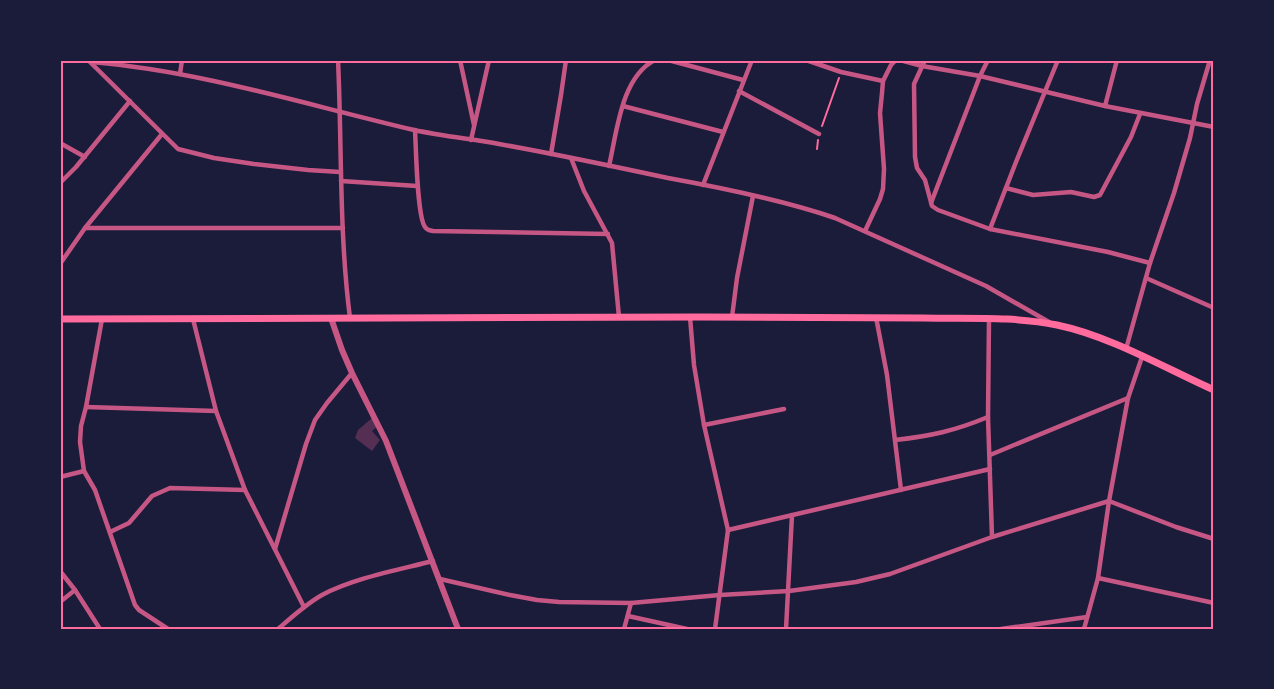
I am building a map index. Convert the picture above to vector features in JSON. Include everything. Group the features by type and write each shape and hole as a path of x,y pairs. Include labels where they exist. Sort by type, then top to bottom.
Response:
{"main road":[{"path":"60,319 350,318 420,320 619,317 989,319 1054,324 1077,330 1126,349 1214,390"}],"street":[{"path":"180,74 182,60"},
{"path":"338,60 340,181 346,289 350,318"},
{"path":"460,60 474,126"},
{"path":"471,140 489,60"},
{"path":"551,154 566,60"},
{"path":"609,166 623,106 633,80 655,60"},
{"path":"668,60 743,80"},
{"path":"692,68 695,60"},
{"path":"703,184 752,60"},
{"path":"806,60 841,72 883,81"},
{"path":"865,231 880,199 884,179 880,113 883,81 895,61 900,60 980,76 1140,114 1214,127"},
{"path":"925,60 914,84 915,157 918,170 925,180 932,206 990,230 1108,252 1150,263"},
{"path":"931,203 988,60"},
{"path":"990,230 1058,60"},
{"path":"1105,106 1117,60"},
{"path":"1126,349 1150,263 1190,138 1210,60"},
{"path":"90,61 180,74 339,110 415,130 703,184 811,209 986,286 1054,324"},
{"path":"90,61 178,149 214,158 340,172"},
{"path":"739,91 819,134"},
{"path":"60,183 85,157 130,101"},
{"path":"623,106 723,132"},
{"path":"1006,188 1041,195 1063,192 1081,193 1094,197 1100,195 1131,137 1140,114"},
{"path":"415,130 417,186 423,224 429,231 608,234"},
{"path":"60,264 162,134"},
{"path":"60,143 85,157"},
{"path":"571,158 584,191 608,234 613,250 619,317"},
{"path":"340,181 417,186"},
{"path":"732,317 753,196"},
{"path":"86,228 343,228"},
{"path":"1146,278 1214,308"},
{"path":"690,317 694,365 704,425 728,530 715,629"},
{"path":"876,317 901,490"},
{"path":"331,318 352,373 386,441 458,629"},
{"path":"102,319 81,426 80,442 84,471 95,490 135,605 168,629"},
{"path":"193,319 216,411 246,490 304,607"},
{"path":"989,319 988,417 992,537"},
{"path":"1084,629 1098,578 1109,501 1128,398 1142,357"},
{"path":"275,550 315,420 352,373"},
{"path":"990,455 1128,398"},
{"path":"86,407 216,411"},
{"path":"704,425 784,409"},
{"path":"895,440 930,436 988,417"},
{"path":"728,530 990,469"},
{"path":"60,477 84,471"},
{"path":"110,532 129,523 152,496 170,488 246,490"},
{"path":"440,579 537,600 559,602 631,603 720,594 789,591 856,582 890,574 992,537 1109,501 1214,539"},
{"path":"786,629 792,515"},
{"path":"278,629 304,607 340,586 433,561"},
{"path":"60,570 100,629"},
{"path":"1098,578 1214,603"},
{"path":"60,602 75,590"},
{"path":"624,629 631,603"},
{"path":"628,616 687,629"},
{"path":"1001,629 1087,617"}],"path":[{"path":"817,149 819,134 841,72"}],"building":[{"path":"372,418 378,426 372,431 380,440 372,451 355,438 358,430"}]}
